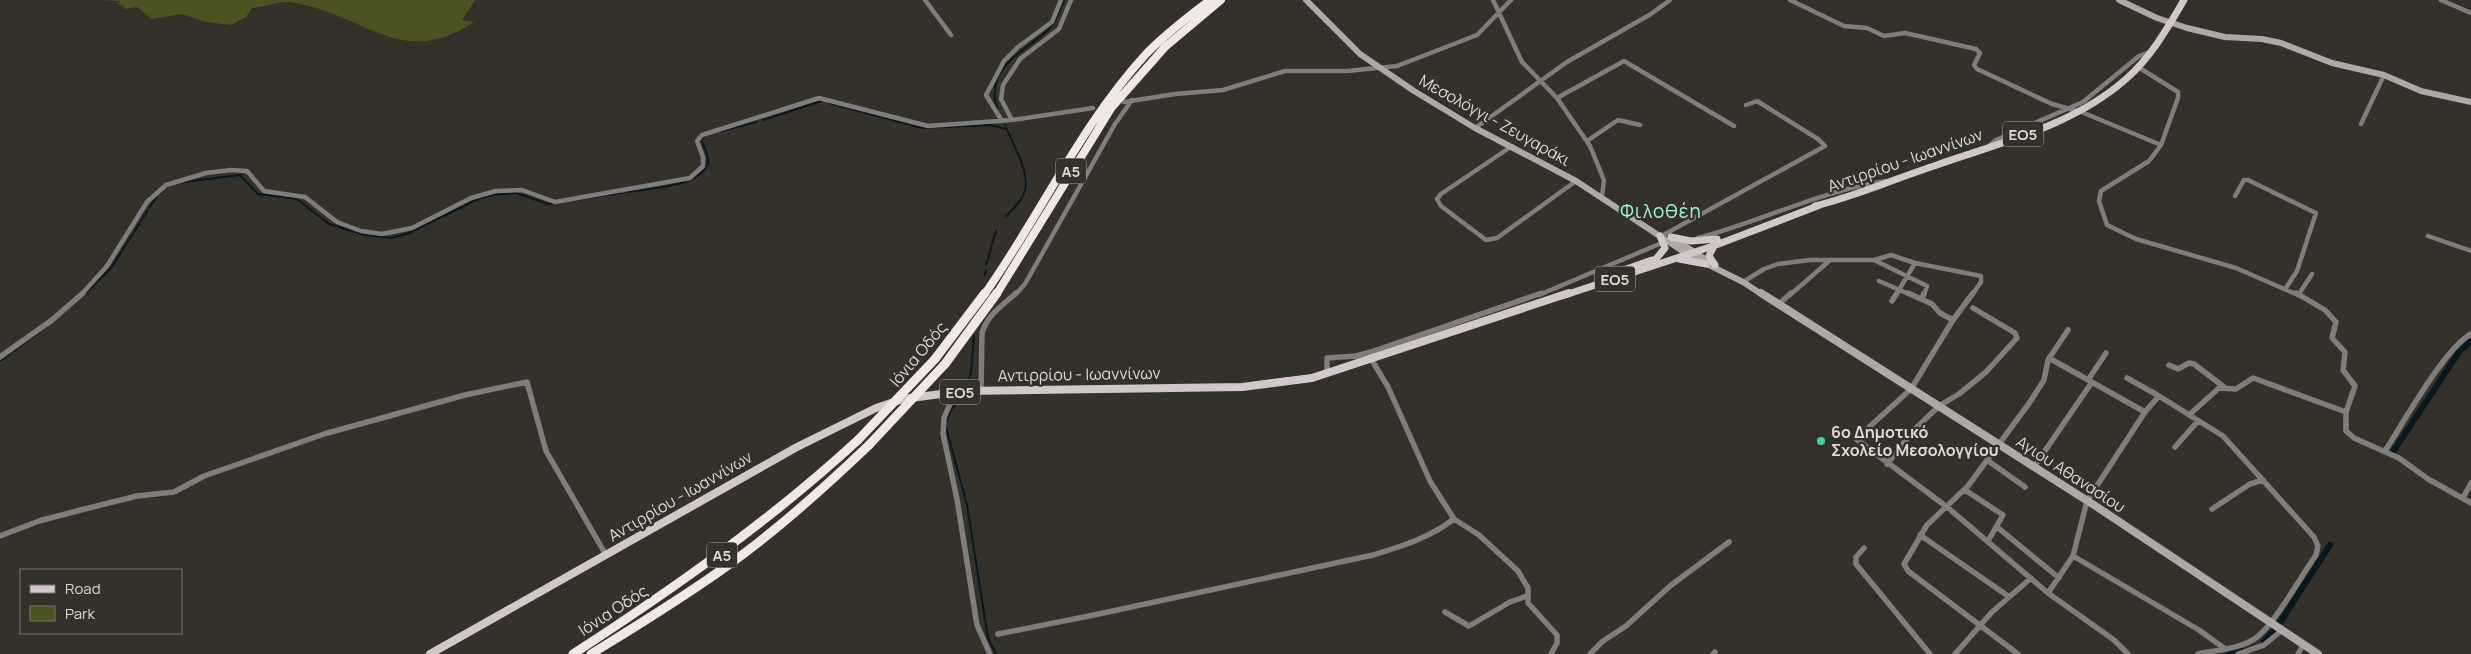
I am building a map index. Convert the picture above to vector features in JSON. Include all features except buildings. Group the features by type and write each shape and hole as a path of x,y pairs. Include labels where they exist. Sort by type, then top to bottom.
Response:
{"highway":[{"name":"Ιόνια Οδός","path":"573,654 680,585 728,550 804,490 858,440 935,359 994,279 1077,143 1106,101 1135,66 1164,36 1210,0"},
{"name":"Ιόνια Οδός","path":"591,654 686,594 735,559 811,498 869,445 945,364 994,298 1112,106 1133,80 1165,47 1221,0"}],"main road":[{"name":"Μεσολόγγι - Ζευγαράκι","path":"1306,0 1345,41 1379,69 1475,128 1512,146 1602,196 1688,251"},
{"path":"2118,0 2170,22 2218,36 2275,42 2332,63 2384,75 2421,90 2471,102"},
{"name":"Αντιρρίου - Ιωαννίνων","path":"430,654 853,418 903,399 955,392 1242,387 1280,384 1327,373 1372,359 1542,301 1656,259 1716,242 2037,130 2078,111 2106,93 2138,67 2152,51 2184,0"},
{"path":"1656,259 1665,251 1665,237 1716,242 1709,255 1715,265"},
{"name":"Αγιου Αθανασίου","path":"1665,237 1729,275"},
{"name":"Αντιρρίου - Ιωαννίνων","path":"1542,301 1554,299 1688,251"},
{"name":"Αγιου Αθανασίου","path":"1688,251 1706,264 1743,282 2087,500 2318,654"},
{"path":"1667,260 1685,258 1706,264"}],"street":[{"path":"925,0 950,34"},
{"path":"1002,121 986,95 1004,61 1018,47 1052,22 1060,0"},
{"path":"1012,120 1001,99 1003,85 1020,59 1059,29 1071,0"},
{"path":"1493,0 1522,62 1557,98 1587,141 1604,180 1602,196"},
{"path":"1124,102 1223,90 1285,71 1333,72 1379,69 1399,65 1474,37 1482,32 1511,0"},
{"path":"1475,128 1575,57 1651,14 1670,0"},
{"path":"1790,0 1844,26 1867,28 1884,36 1905,33 1976,49 1980,52 1974,65 1976,68 2068,109 2078,111 2162,145"},
{"path":"2441,0 2471,13"},
{"path":"1988,147 1996,140 2068,109 2093,95 2139,56 2152,51"},
{"path":"1557,98 1624,61 1734,126"},
{"path":"2138,67 2178,93 2170,125 2162,145 2149,161 2101,191 2099,201 2106,224 2148,242 2226,265 2286,288 2329,313 2336,320 2332,337 2344,350 2342,368 2355,386 2346,412 2345,428 2351,436 2403,460 2428,479 2471,503"},
{"path":"2362,124 2384,75"},
{"path":"0,357 37,332 89,287 106,268 153,196 168,184 186,178 246,170 252,174 258,185 265,191 303,196 332,220 343,225 368,233 393,234 486,193 528,191 543,200 554,202 690,178 699,172 705,162 697,141 702,135 819,98 921,125 1002,121 1093,108"},
{"path":"981,391 982,333 984,325 998,307 1015,295 1025,284 1115,124 1132,100"},
{"path":"1327,373 1327,358 1364,354 1572,282 1665,237 1825,146 1818,139 1757,101 1753,101 1746,106"},
{"path":"1587,141 1618,120 1640,125"},
{"path":"1512,146 1441,194 1437,199 1441,206 1486,240 1495,239 1576,181"},
{"path":"1683,240 1706,236 1865,184 1892,180"},
{"path":"2235,196 2244,180 2248,180 2316,213 2298,270 2286,288"},
{"path":"2428,236 2471,250"},
{"path":"1743,282 1764,269 1778,264 1810,260 1874,260 1893,255 1915,263 1982,277 1981,282 1953,320 1911,389 1856,439 1947,507 2048,593 2114,640 2128,654"},
{"path":"1874,260 1928,286 1922,299"},
{"path":"1778,305 1829,261"},
{"path":"1892,300 1915,263"},
{"path":"2298,294 2312,274"},
{"path":"1879,281 1922,299 1953,320"},
{"path":"1887,464 1908,436 1939,406 1959,394 1986,372 2017,337 2015,332 1973,308"},
{"path":"2018,654 1982,624 1905,569 1904,564 1929,523 1965,490 2042,384 2049,358 2068,330"},
{"path":"2385,451 2448,355 2460,340 2471,334"},
{"path":"2034,467 2106,353"},
{"path":"1364,354 1372,359 1398,408 1430,482 1454,519 1479,535 1518,571 1526,584 1530,606 1556,634 1557,642 1551,654"},
{"path":"2049,358 2145,412"},
{"path":"2169,365 2178,369 2189,363 2194,364 2224,387"},
{"path":"2127,378 2226,438 2314,537 2318,546 2316,555 2270,622 2252,640 2198,654"},
{"path":"2189,415 2219,388 2236,389 2250,379 2255,378 2346,412"},
{"path":"0,536 39,521 77,511 137,496 174,492 204,476 324,434 465,394 527,382 546,451 606,555"},
{"path":"955,392 944,418 943,434 954,478 977,625 990,654"},
{"path":"2048,593 2073,556 2087,500 2145,412 2159,396"},
{"path":"2175,447 2198,421"},
{"path":"1987,460 2025,487"},
{"path":"2212,508 2246,486 2263,480"},
{"path":"2462,498 2471,483"},
{"path":"1965,490 2003,515 1998,528 1988,541"},
{"path":"998,634 1068,622 1383,552 1437,532 1447,527 1454,519"},
{"path":"1998,528 2059,578"},
{"path":"1920,535 2008,596"},
{"path":"1590,654 1606,639 1626,626 1670,586 1729,542"},
{"path":"1864,548 1856,557 1856,564 1930,654"},
{"path":"2073,556 2199,630 2224,648"},
{"path":"1955,654 2008,596 2031,578"},
{"path":"1445,612 1469,626 1510,602 1527,596"},
{"path":"2238,654 2264,645 2281,630"},
{"path":"2298,654 2303,645"}],"green space":[{"path":"102,0 475,0 462,20 474,22 448,36 425,41 403,40 382,34 316,8 290,2 252,8 246,17 231,25 206,22 182,14 151,19 137,7 124,9 124,6 117,4 120,1"}],"waterway":[{"path":"997,109 996,81 1001,71 1009,61 1050,28 1064,0"},
{"path":"763,120 822,101"},
{"path":"829,103 922,128 990,125 1006,129"},
{"path":"722,131 756,122"},
{"path":"1005,125 1020,157 1026,183 1022,198 1006,216"},
{"path":"626,192 660,188 685,182 696,177 704,170 708,162 707,153 701,139 705,136"},
{"path":"184,182 240,175 258,194 297,199 329,224 365,235 392,238 409,233 478,199 493,195 516,193 548,204 621,193"},
{"path":"84,295 111,268 157,196"},
{"path":"986,265 996,231"},
{"path":"985,275 986,270"},
{"path":"0,361 46,327"},
{"path":"966,388 971,372 974,336"},
{"path":"2393,452 2459,352 2471,341"},
{"path":"946,422 951,410 963,395"},
{"path":"946,427 967,505 988,638 996,654"},
{"path":"2279,624 2330,545"},
{"path":"2264,641 2274,631"},
{"path":"2230,654 2242,651"}],"place":[{"name":"6ο Δημοτικό Σχολείο Μεσολογγίου","path":"1821,441"}],"district":[{"name":"Φιλοθέη","path":"1661,211"}]}
